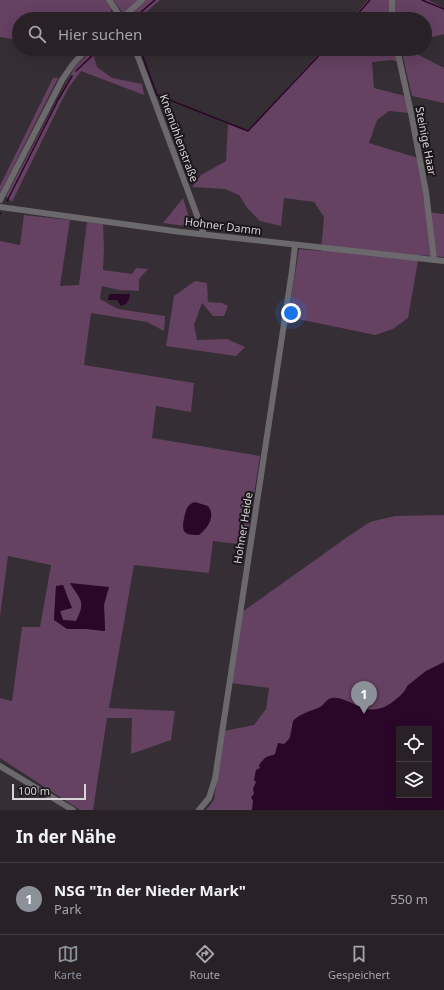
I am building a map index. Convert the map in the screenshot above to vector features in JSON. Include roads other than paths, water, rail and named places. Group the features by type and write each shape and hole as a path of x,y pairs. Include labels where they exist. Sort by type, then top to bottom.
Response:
{"street":[{"path":"109,0 117,12"},
{"path":"129,12 142,0"},
{"path":"392,0 392,12"},
{"path":"0,200 62,80 80,56"},
{"name":"Knemühlenstraße","path":"138,56 204,234"},
{"name":"Steinige Haar","path":"399,56 426,192 434,260"},
{"name":"Hohner Damm","path":"0,207 204,234 444,262"},
{"name":"Hohner Heide","path":"199,810 209,798 215,779 288,301 295,245"},
{"path":"0,766 73,810"}],"waterway":[{"path":"141,12 155,0"},
{"path":"359,12 370,0"},
{"path":"422,0 444,9"},
{"path":"76,71 92,56"},
{"path":"143,56 157,95 248,131 318,56"},
{"path":"7,201 58,100 72,76"}],"place":[{"name":"NSG \"In der Nieder Mark\"","path":"364,714"}]}
